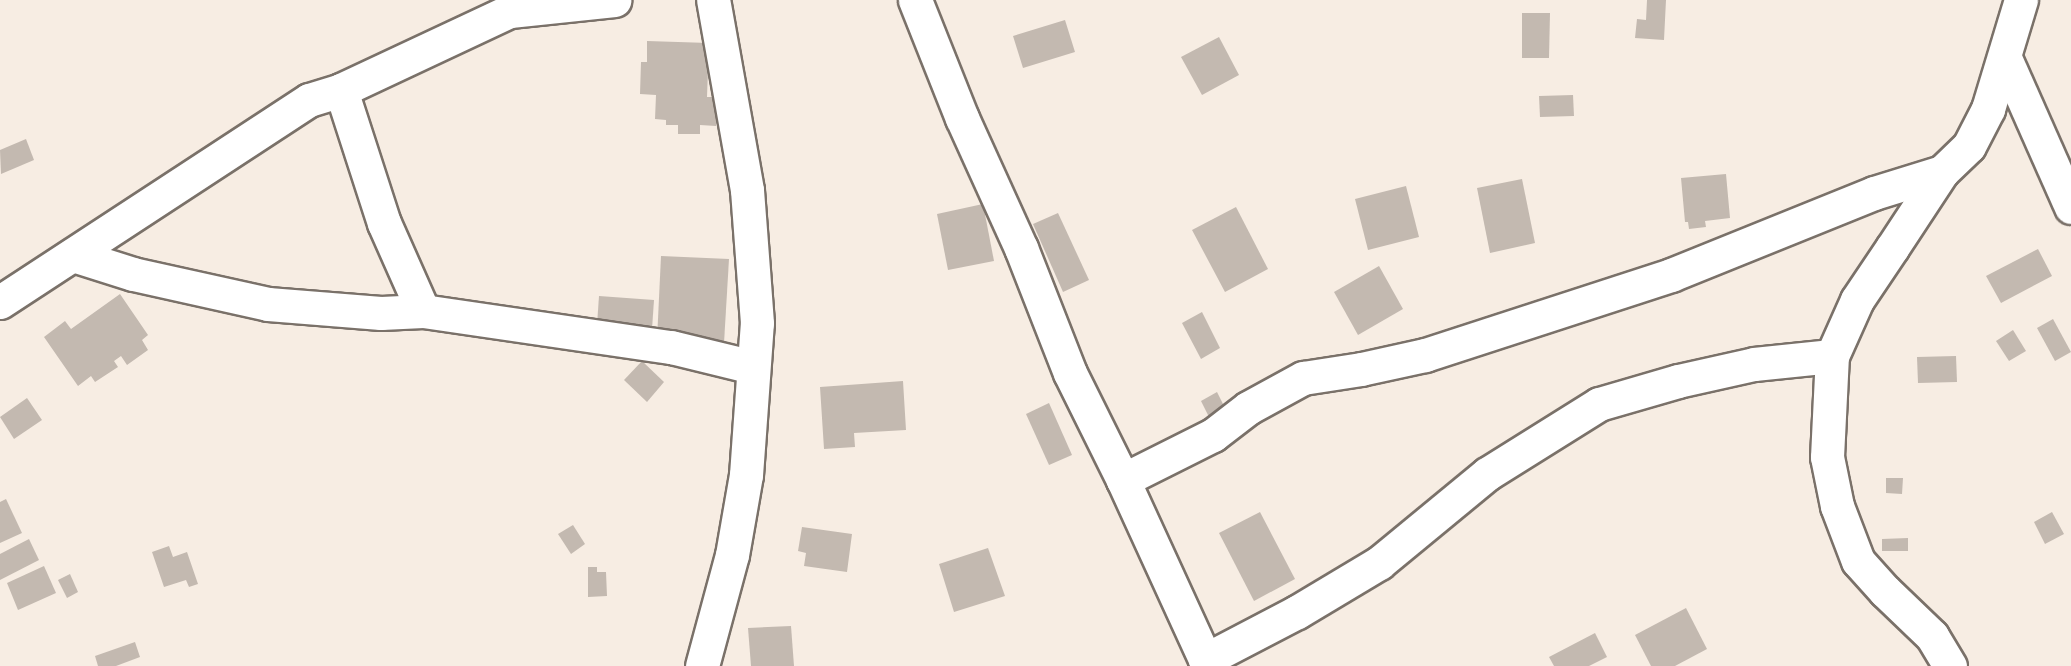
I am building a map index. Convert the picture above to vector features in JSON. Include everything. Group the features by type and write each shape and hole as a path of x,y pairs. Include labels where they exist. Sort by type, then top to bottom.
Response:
{"street":[{"path":"0,302 309,100 341,90 510,11 614,0"},
{"path":"702,666 732,555 746,475 757,323 747,190 713,0"},
{"path":"915,0 962,118 1021,248 1070,373 1123,480 1206,663 1379,563 1487,474 1599,404 1678,381 1754,364 1832,356"},
{"path":"1950,666 1932,636 1858,561 1837,506 1827,457 1832,356 1857,300 1942,172 1969,147 1988,109 2021,0"},
{"path":"2005,58 2071,207"},
{"path":"341,90 384,223 423,310"},
{"path":"1123,480 1213,435 1248,408 1303,378 1361,369 1425,355 1671,275 1874,193 1942,172"},
{"path":"73,255 133,274 268,304 381,313 423,310 660,346 753,367"}],"building":[{"path":"1647,0 1666,0 1664,40 1635,38 1637,19 1646,20"},
{"path":"1522,13 1550,13 1549,58 1522,58"},
{"path":"1065,20 1075,52 1023,68 1013,36"},
{"path":"1219,37 1239,75 1202,95 1181,57"},
{"path":"647,41 709,43 707,97 717,97 716,126 700,125 700,134 678,134 678,125 666,125 666,120 655,119 656,95 640,94 641,62 647,62"},
{"path":"1573,95 1574,116 1540,117 1539,96"},
{"path":"26,139 34,160 1,174 0,150"},
{"path":"1726,174 1730,218 1705,221 1706,227 1689,229 1688,222 1685,222 1681,178"},
{"path":"1522,179 1535,243 1490,253 1477,188"},
{"path":"1406,186 1419,237 1368,250 1355,199"},
{"path":"983,204 994,261 948,270 937,214"},
{"path":"1236,207 1268,269 1225,292 1192,230"},
{"path":"1058,213 1089,280 1063,292 1033,224"},
{"path":"2038,249 2052,276 2001,303 1986,276"},
{"path":"661,256 729,259 724,343 657,340"},
{"path":"1379,266 1403,309 1358,335 1334,292"},
{"path":"120,294 148,335 142,340 148,350 127,365 121,356 114,361 118,367 95,382 91,376 78,386 44,337 65,321 71,329"},
{"path":"599,296 654,300 652,329 597,325"},
{"path":"1202,312 1220,348 1201,359 1182,323"},
{"path":"2053,319 2071,352 2055,361 2037,328"},
{"path":"2013,330 2026,351 2009,361 1996,341"},
{"path":"1956,356 1957,382 1918,383 1917,357"},
{"path":"642,361 664,382 647,402 624,380"},
{"path":"903,381 906,430 854,433 855,447 824,449 820,387"},
{"path":"1217,392 1226,410 1210,419 1201,401"},
{"path":"27,398 42,420 14,439 0,417"},
{"path":"1049,403 1072,455 1049,465 1026,414"},
{"path":"1886,478 1903,478 1902,494 1886,493"},
{"path":"6,499 22,533 0,543 0,502"},
{"path":"1260,512 1295,579 1254,601 1219,533"},
{"path":"2052,512 2064,534 2045,544 2034,522"},
{"path":"573,525 585,544 571,554 558,534"},
{"path":"802,527 852,534 847,572 804,566 806,553 798,551"},
{"path":"1908,538 1908,551 1882,551 1882,539"},
{"path":"29,539 39,560 0,580 0,554"},
{"path":"169,546 173,557 187,552 198,584 189,587 186,580 164,587 152,552"},
{"path":"988,548 1005,596 954,612 939,564"},
{"path":"44,566 56,593 18,610 7,583"},
{"path":"588,567 597,567 597,572 606,572 607,596 588,597"},
{"path":"70,574 78,592 67,598 58,580"},
{"path":"1686,608 1707,649 1675,666 1651,666 1635,635"},
{"path":"791,626 794,666 751,666 748,628"},
{"path":"1595,633 1607,657 1589,666 1554,666 1549,657"},
{"path":"135,642 140,657 116,666 98,666 95,656"}]}
